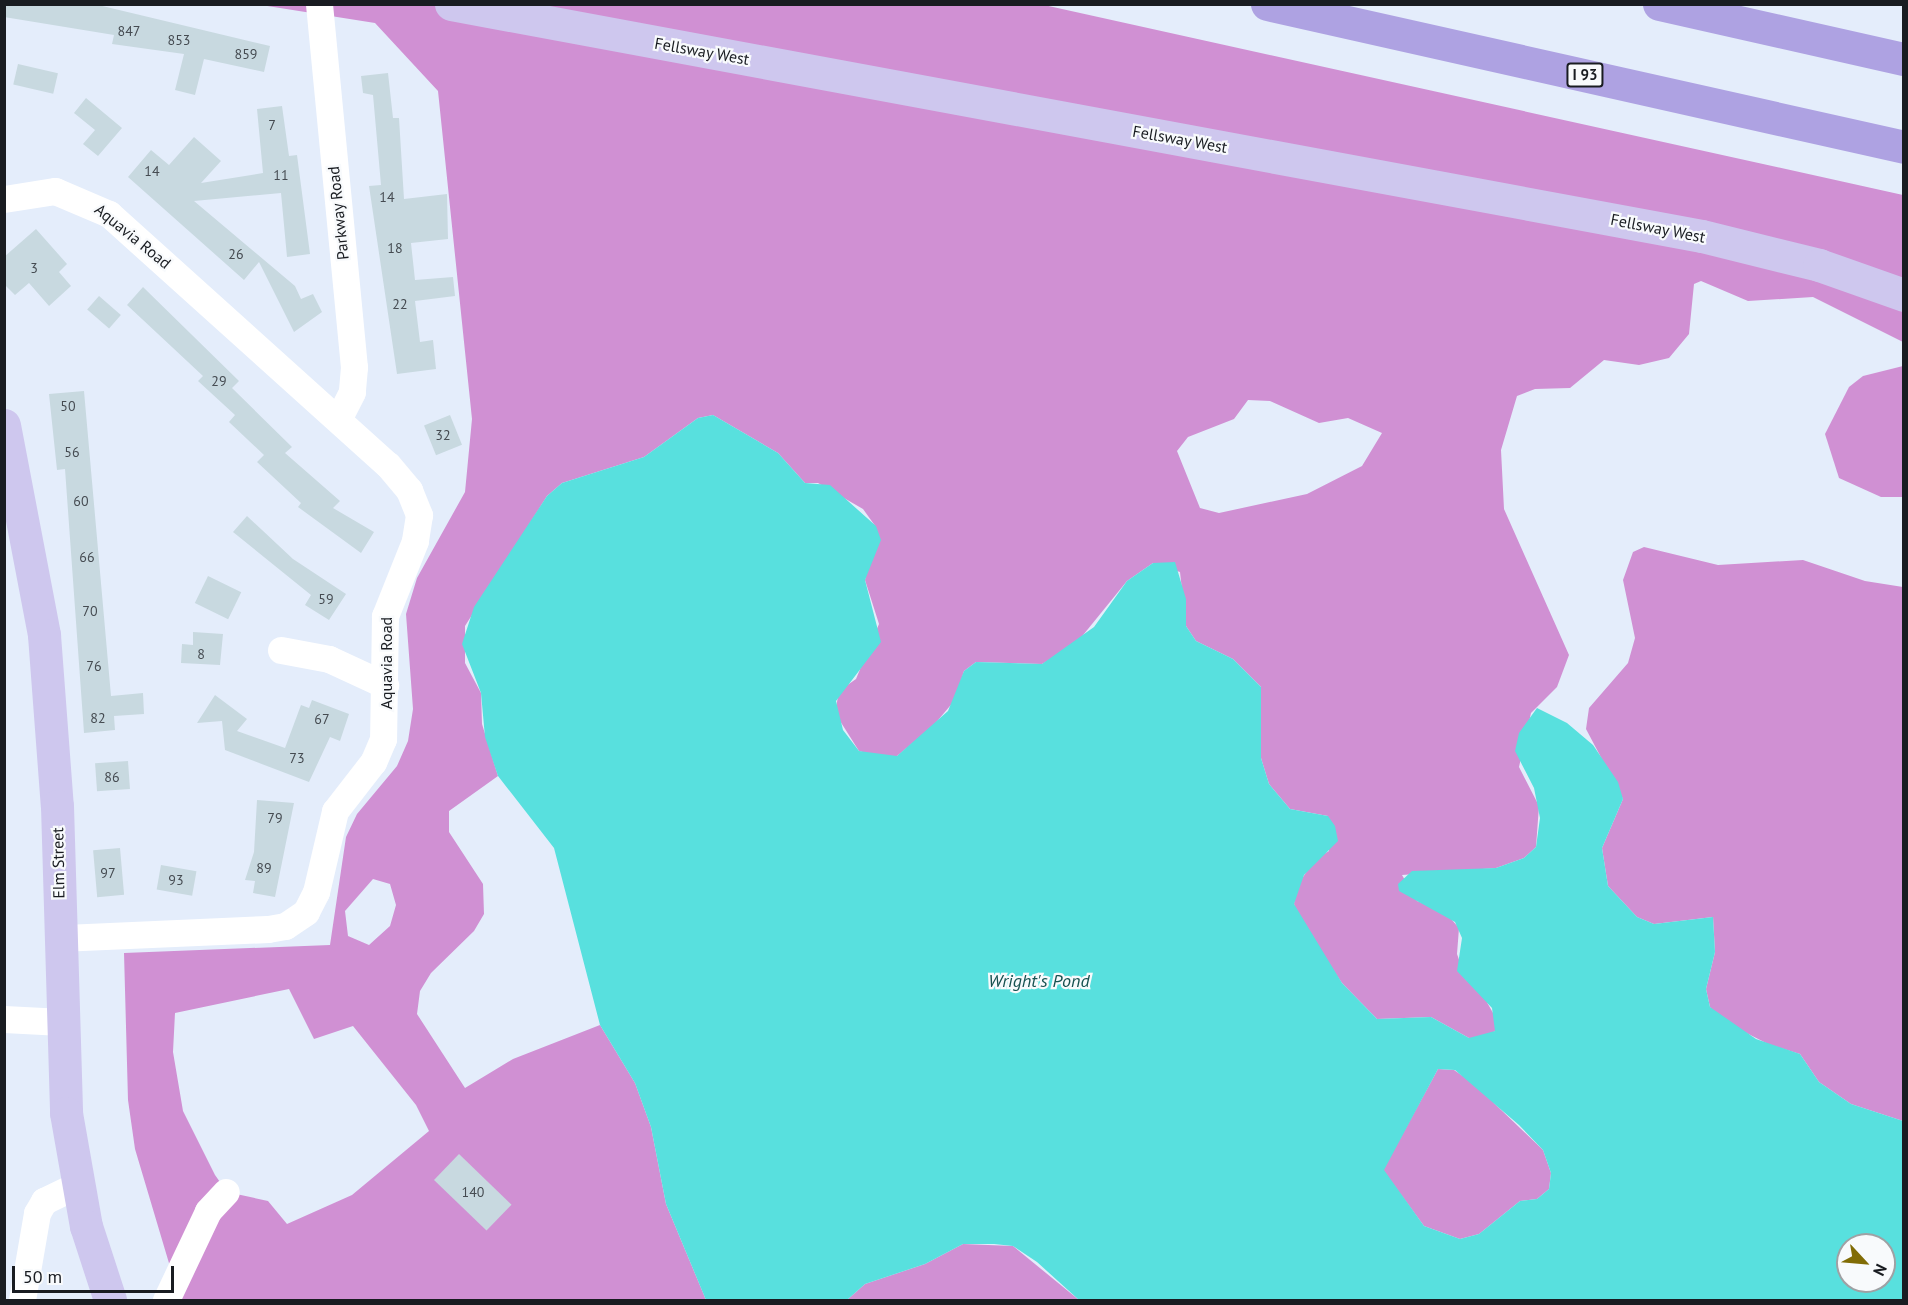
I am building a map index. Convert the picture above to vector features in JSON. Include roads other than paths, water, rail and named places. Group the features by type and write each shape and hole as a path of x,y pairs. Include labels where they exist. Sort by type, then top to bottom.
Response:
{"highway":[{"name":"I 93","path":"1267,4 1904,147"},
{"path":"1659,4 1904,59"}],"main road":[{"name":"Fellsway West","path":"451,4 1702,236 1819,265 1904,295"},
{"name":"Elm Street","path":"4,425 44,635 57,806 62,1022 78,1185 110,1300"}],"street":[{"name":"Parkway Road","path":"319,4 354,367 352,392 339,418"},
{"name":"Aquavia Road","path":"4,199 54,190 99,207 339,418 401,479 418,509 415,541 387,606 381,746 335,812 316,892 300,918 268,929 59,938"},
{"path":"281,650 329,659 385,684"},
{"path":"4,1018 62,1022"},
{"path":"22,1300 38,1213 44,1200 78,1185"},
{"path":"166,1300 208,1211 226,1192"}],"water":[{"name":"Wright's Pond","path":"713,415 778,453 805,483 830,485 876,526 881,540 865,580 881,642 836,701 843,730 859,751 897,756 948,711 964,671 976,662 1042,664 1094,627 1127,581 1153,563 1175,562 1186,599 1186,626 1196,641 1233,659 1261,687 1261,758 1269,784 1290,809 1328,816 1335,826 1338,841 1304,875 1294,904 1342,983 1377,1019 1431,1017 1469,1038 1495,1031 1492,1008 1457,971 1462,938 1455,922 1399,891 1398,884 1412,871 1496,868 1524,858 1536,847 1540,818 1534,788 1515,751 1519,733 1537,708 1567,723 1593,745 1618,782 1623,799 1602,848 1608,886 1637,917 1654,924 1713,917 1715,952 1706,989 1710,1007 1756,1039 1800,1054 1819,1082 1851,1104 1903,1121 1903,1300 1079,1300 1037,1262 1013,1246 963,1244 925,1264 865,1284 847,1300 706,1300 666,1204 651,1127 635,1083 600,1025 554,848 498,776 485,737 481,693 462,644 474,607 547,496 562,483 644,457 698,418","holes":["1438,1069 1455,1070 1519,1125 1543,1150 1551,1173 1549,1189 1537,1199 1520,1201 1479,1234 1460,1239 1424,1226 1384,1170"]}]}
